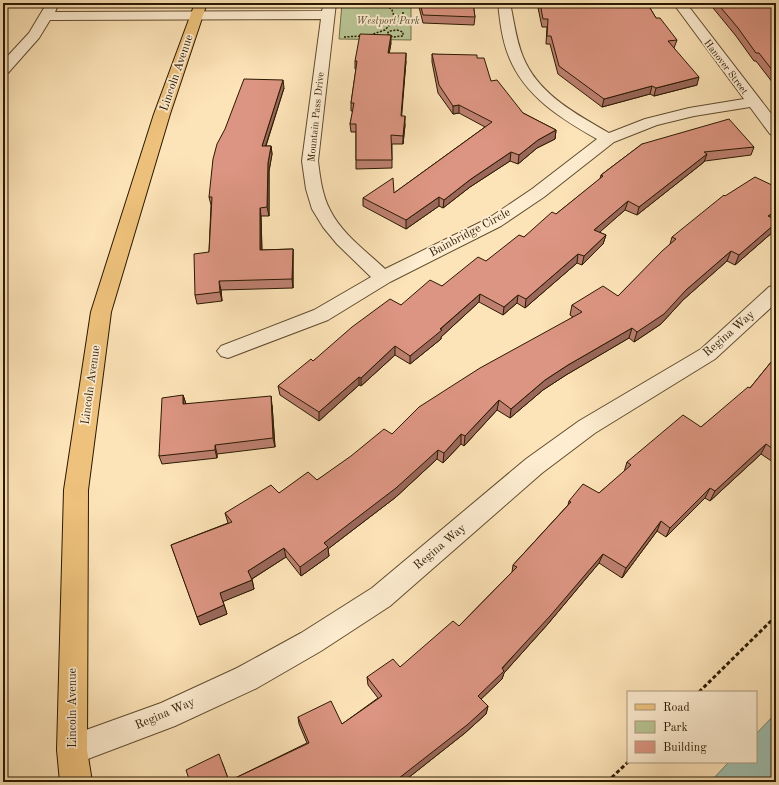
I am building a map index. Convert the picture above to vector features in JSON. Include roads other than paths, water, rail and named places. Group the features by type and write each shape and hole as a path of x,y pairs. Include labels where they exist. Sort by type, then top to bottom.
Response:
{"main road":[{"name":"Lincoln Avenue","path":"76,782 72,750 76,490 101,312 162,114 199,9"}],"street":[{"path":"3,70 34,35 54,3"},
{"path":"504,3 512,46 522,71 541,95 568,116 608,139"},
{"name":"Hanover Street","path":"679,3 776,131"},
{"path":"46,16 199,9 329,9"},
{"name":"Mountain Pass Drive","path":"329,9 310,161 313,184 323,215 346,242 383,278"},
{"name":"Bainbridge Circle","path":"228,351 321,314 383,278 495,222 538,193 608,139 651,122 694,112 753,102"},
{"name":"Regina Way","path":"72,750 165,716 247,678 311,642 381,597 534,466 586,427 708,354 776,292"}],"park label":[{"name":"Westport Park","path":"388,21"}]}
